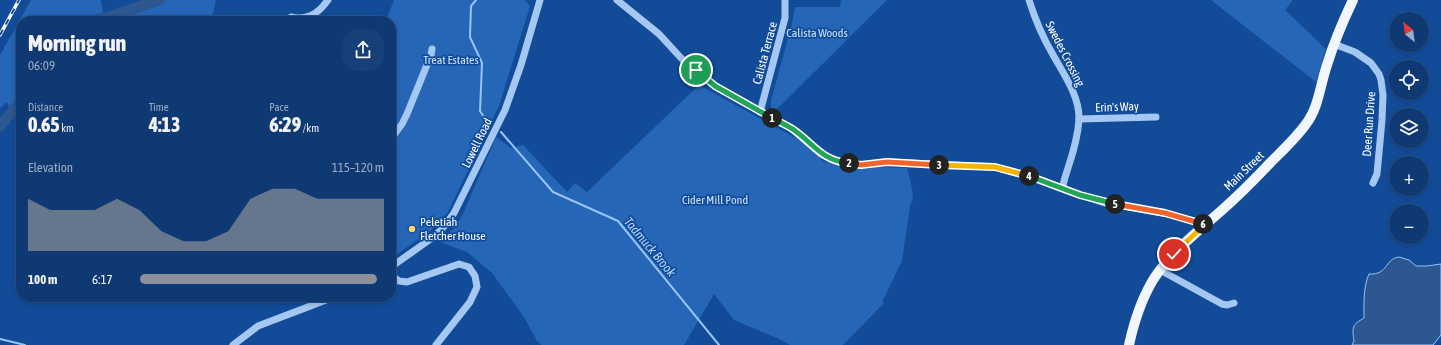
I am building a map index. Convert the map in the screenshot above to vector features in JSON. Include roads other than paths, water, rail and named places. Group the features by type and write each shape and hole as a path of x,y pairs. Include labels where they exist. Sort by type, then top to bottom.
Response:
{"main road":[{"name":"Main Street","path":"1129,345 1136,317 1143,298 1160,270 1174,254 1259,174 1306,125 1312,116 1338,32 1353,0"}],"street":[{"path":"310,16 320,10 328,0"},
{"name":"Lowell Road","path":"396,263 432,238 442,229 454,213 505,110 521,65 540,0"},
{"path":"617,0 659,34 681,58 715,86 792,129 822,154 841,163 861,165 887,162 995,167 1041,180 1105,203 1165,213 1205,224"},
{"name":"Calista Terrace","path":"760,112 785,18 785,0"},
{"name":"Swedes Crossing","path":"1029,0 1036,21 1075,96 1079,119 1070,162 1063,181 1063,188"},
{"name":"Deer Run Drive","path":"1334,44 1354,52 1371,63 1379,74 1381,80 1383,95 1382,120 1377,174 1373,182"},
{"path":"396,132 407,114 432,49"},
{"name":"Erin's Way","path":"1079,119 1156,117"},
{"path":"396,279 399,281 407,282 459,264 466,266 473,272 477,280 477,287 470,302 436,345"},
{"path":"1160,270 1222,304 1227,305 1234,303"},
{"path":"233,345 258,326 321,302"}],"waterway":[{"path":"112,16 159,0"},
{"name":"Tadmuck Brook","path":"476,0 471,6 470,37 482,63 480,111 488,123"},
{"path":"0,126 16,107"},
{"name":"Tadmuck Brook","path":"501,132 553,192 618,221 719,345"},
{"path":"0,339 25,345"}],"railway":[{"path":"0,35 19,0"}],"place":[{"name":"Peletiah Fletcher House","path":"412,229"}],"park label":[{"name":"Calista Woods","path":"817,33"},
{"name":"Treat Estates","path":"451,60"},
{"name":"Cider Mill Pond","path":"715,200"}]}
